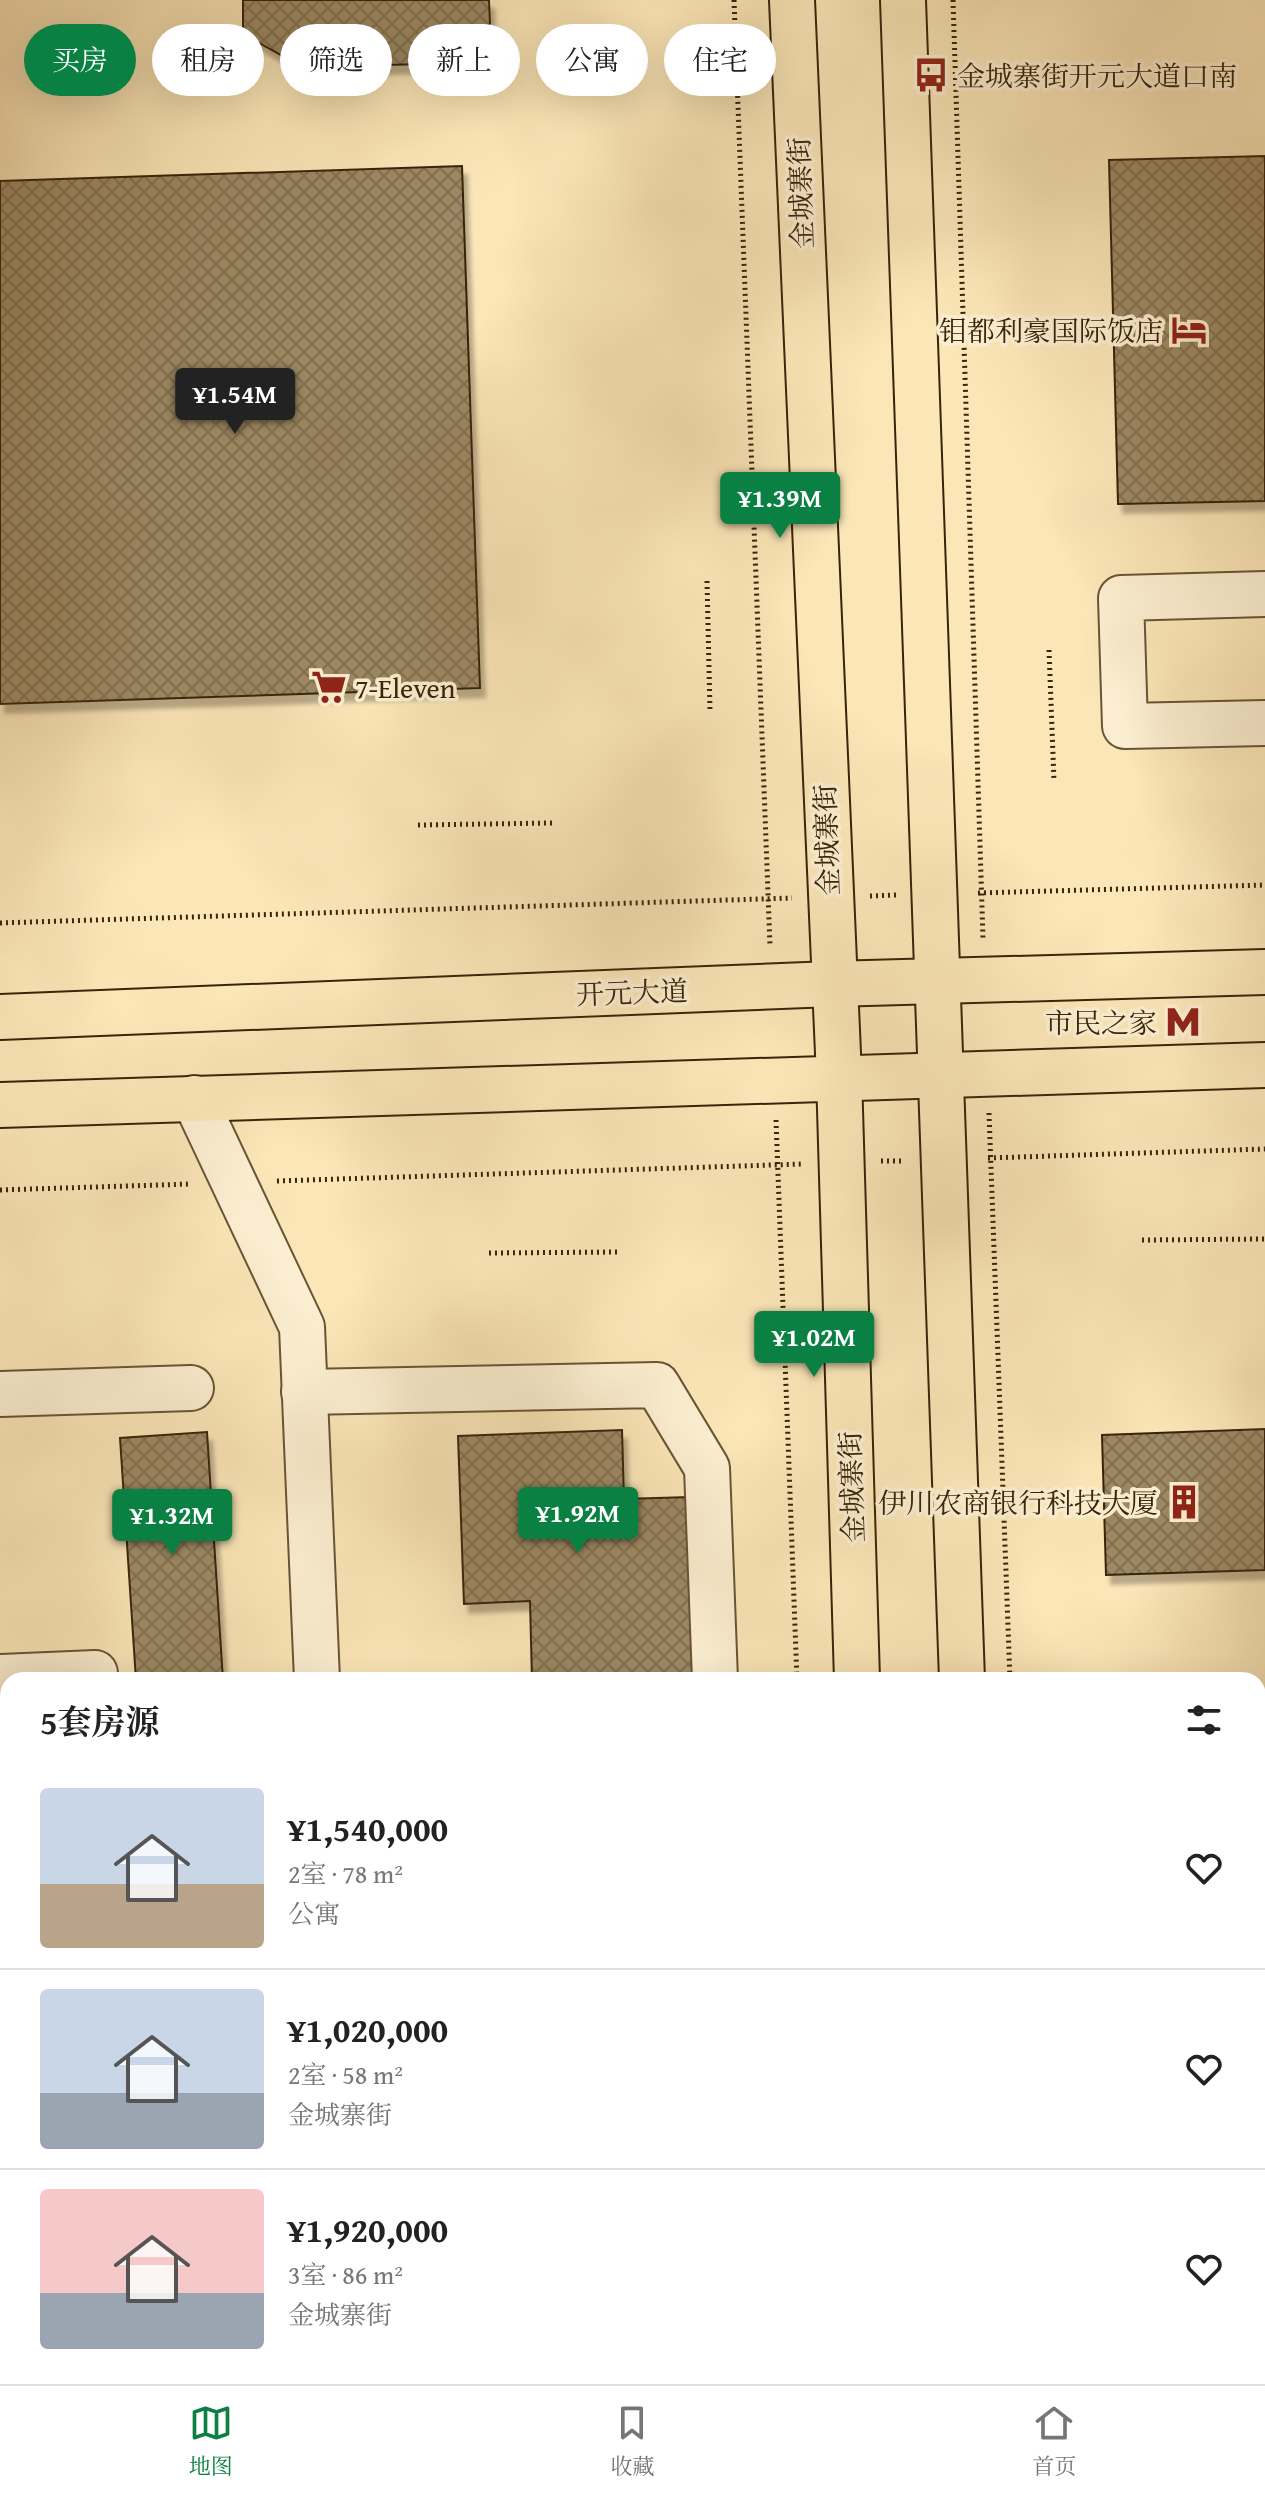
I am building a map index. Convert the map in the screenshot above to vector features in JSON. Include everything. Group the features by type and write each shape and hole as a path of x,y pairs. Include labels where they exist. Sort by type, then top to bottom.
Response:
{"main road":[{"name":"金城寨街","path":"792,0 832,984 839,1076 857,1672"},
{"path":"903,0 962,1672"},
{"name":"开元大道","path":"0,1017 832,984 1265,972"},
{"path":"0,1105 839,1076 1265,1065"}],"lane":[{"path":"1265,594 1121,598 1125,726 1265,723"},
{"path":"194,1098 302,1327 317,1672"},
{"path":"304,1392 657,1385 707,1468 715,1672"},
{"path":"0,1394 191,1388"}],"path":[{"path":"734,0 771,987"},
{"path":"953,0 984,979"},
{"path":"707,581 710,711"},
{"path":"1049,650 1054,781"},
{"path":"418,825 552,823"},
{"path":"0,923 1265,885"},
{"path":"988,1073 1010,1672"},
{"path":"774,1079 797,1672"},
{"path":"0,1190 1265,1149"},
{"path":"1142,1240 1265,1239"},
{"path":"489,1253 620,1252"}],"building":[{"path":"243,0 489,0 490,24 408,24 408,64 392,65 392,24 280,24 280,55 264,46 264,24 243,24"},
{"name":"钼都利豪国际饭店","path":"1265,156 1265,501 1118,504 1109,160"},
{"path":"462,166 480,688 0,704 0,181"},
{"name":"伊川农商银行科技大厦","path":"1265,1429 1265,1570 1106,1575 1102,1435"},
{"path":"622,1430 624,1499 689,1497 695,1672 532,1672 530,1601 464,1604 458,1436"},
{"path":"207,1432 222,1672 135,1672 120,1438"}],"place":[{"name":"金城寨街开元大道口南","path":"931,75"},
{"name":"钼都利豪国际饭店","path":"1189,330"},
{"name":"7-Eleven","path":"329,687"},
{"name":"市民之家","path":"1183,1022"},
{"name":"伊川农商银行科技大厦","path":"1184,1502"}]}
